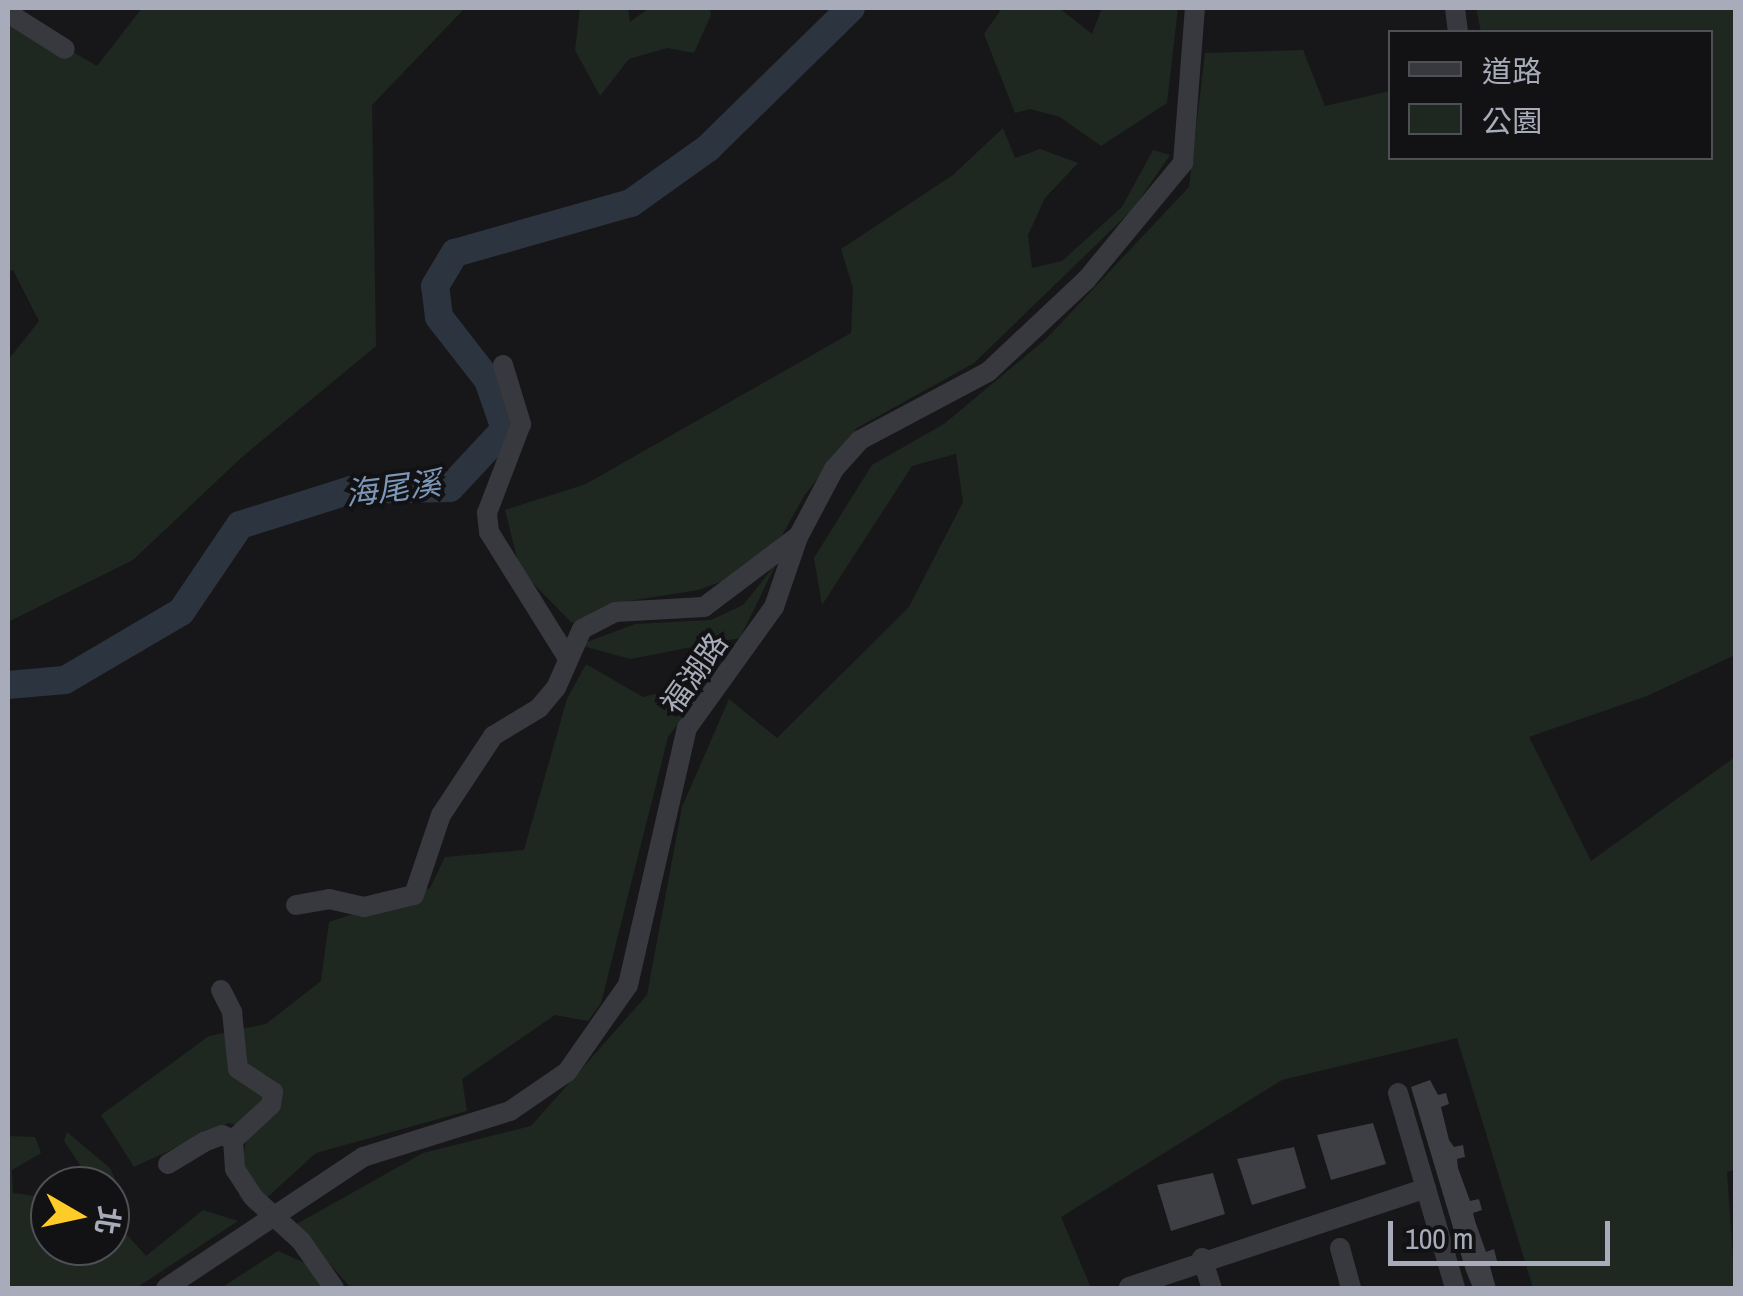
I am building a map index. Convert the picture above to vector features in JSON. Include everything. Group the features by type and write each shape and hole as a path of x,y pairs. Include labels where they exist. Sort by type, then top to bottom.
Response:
{"street":[{"name":"福湖路","path":"166,1288 272,1213 363,1157 510,1111 566,1072 628,985 687,728 774,607 798,537 834,469 860,440 988,372 1087,279 1183,163 1194,8"},
{"path":"8,13 64,50"},
{"path":"504,365 521,424 487,512 489,532 566,655"},
{"path":"296,905 329,898 364,906 414,895 441,815 493,736 539,708 556,688 566,655 582,629 615,612 704,607 798,537"},
{"path":"221,990 232,1012 238,1069 273,1092 271,1105 233,1140 234,1169 330,1274 334,1288"},
{"path":"1398,1092 1455,1288"},
{"path":"168,1164 204,1142 222,1136 233,1140"},
{"path":"1130,1287 1202,1258 1426,1188"},
{"path":"1340,1248 1351,1288"},
{"path":"1202,1258 1212,1288"}],"green space":[{"path":"142,8 465,8 372,105 376,346 242,457 133,560 8,622 8,360 39,321 13,270 8,272 8,14 97,66"},
{"path":"580,8 628,8 630,22 649,8 710,8 711,15 694,53 667,48 629,59 600,96 575,50"},
{"path":"1002,8 1059,8 1092,34 1102,8 1178,8 1167,103 1101,146 1060,117 1030,109 1015,113 984,34"},
{"path":"1476,8 1735,8 1735,655 1647,696 1529,737 1591,861 1735,757 1736,1169 1727,1172 1735,1288 1533,1288 1457,1038 1282,1080 1061,1217 1091,1288 351,1288 295,1225 423,1153 531,1126 647,995 682,807 729,699 777,738 909,607 963,502 956,454 912,466 822,605 814,558 872,465 944,424 1047,338 1189,187 1205,53 1303,50 1325,106 1388,91 1388,160 1713,160 1713,30 1481,30"},
{"path":"1003,128 1015,158 1040,149 1078,163 1045,198 1028,235 1032,268 1062,261 1122,207 1153,150 1170,155 1133,209 974,363 857,428 804,496 765,566 698,590 623,602 572,623 520,570 505,510 586,484 851,333 853,288 841,249 953,175"},
{"path":"776,564 740,638 630,659 579,645 635,624 711,620 743,605"},
{"path":"586,664 643,697 710,681 668,737 601,1003 588,1021 555,1015 462,1079 467,1111 316,1153 252,1211 239,1196 247,1128 229,1123 134,1167 101,1115 209,1036 266,1024 321,981 329,922 430,888 445,857 524,850 567,699"},
{"path":"67,1132 108,1166 81,1166 64,1141"},
{"path":"8,1136 35,1137 41,1153 12,1170 13,1193 30,1195 30,1266 130,1266 130,1238 146,1256 203,1210 238,1221 136,1288 8,1288"},
{"path":"278,1251 316,1268 324,1288 221,1288"}],"building":[{"path":"1430,1080 1438,1095 1446,1093 1449,1104 1441,1107 1449,1140 1454,1147 1463,1145 1465,1157 1457,1159 1458,1168 1470,1201 1479,1199 1482,1210 1473,1213 1486,1252 1494,1249 1497,1261 1489,1263 1496,1288 1473,1288 1466,1271 1411,1087"},
{"path":"1373,1123 1386,1164 1331,1180 1317,1135"},
{"path":"1294,1147 1306,1188 1252,1205 1237,1159"},
{"path":"1213,1173 1225,1214 1171,1231 1157,1185"}],"waterway":[{"name":"海尾溪","path":"8,685 65,680 181,612 240,525 351,490 450,488 505,429 488,380 439,317 435,286 455,253 631,203 708,148 851,8"}]}
